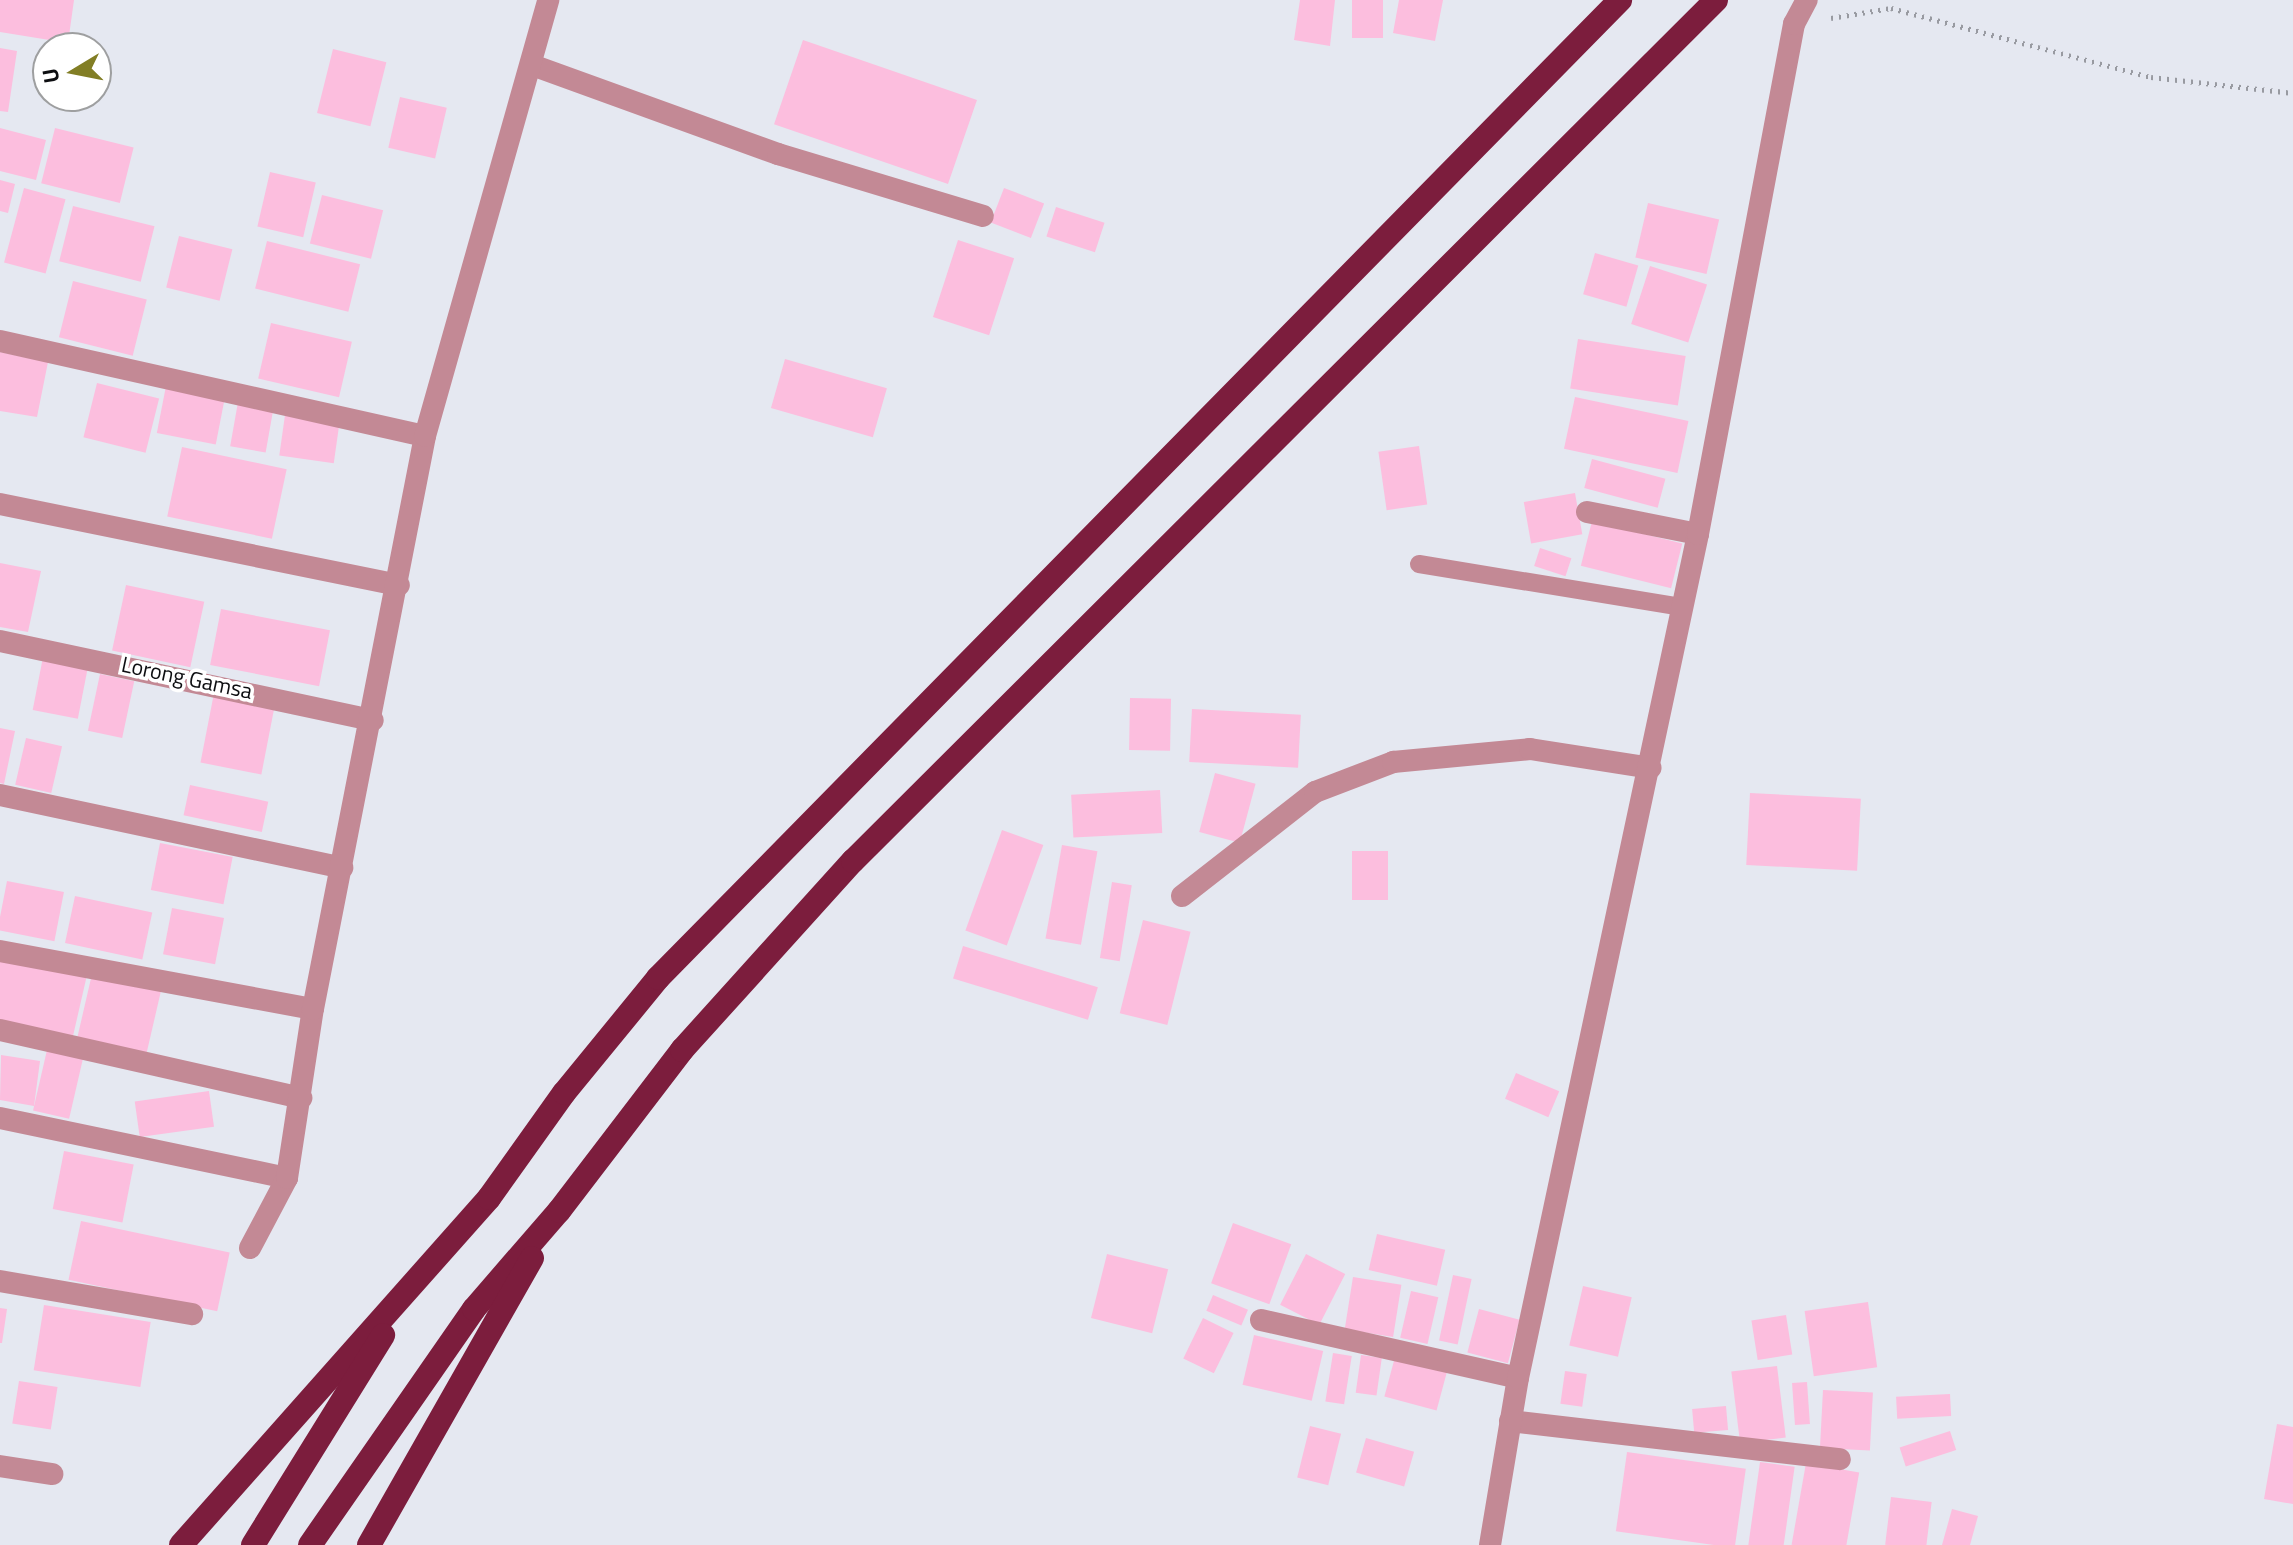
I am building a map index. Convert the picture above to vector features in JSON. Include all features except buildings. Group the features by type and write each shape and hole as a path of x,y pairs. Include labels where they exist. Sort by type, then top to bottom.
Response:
{"highway":[{"path":"181,1545 237,1476 414,1286 658,978 1620,0"},
{"path":"310,1545 474,1309 559,1211 682,1050 853,861 1716,0"},
{"path":"369,1545 559,1211"},
{"path":"253,1545 414,1286"}],"street":[{"path":"250,1248 287,1178 313,1009 373,720 425,436 548,0"},
{"path":"1490,1545 1518,1378 1651,768 1698,534 1794,24 1807,0"},
{"path":"532,65 778,154 983,216"},
{"path":"0,341 425,436"},
{"path":"0,504 399,585"},
{"path":"1587,512 1698,534"},
{"name":"Lorong Gamsa","path":"0,641 373,720"},
{"path":"1182,896 1315,792 1393,762 1530,749 1651,768"},
{"path":"0,795 342,868"},
{"path":"0,951 313,1009"},
{"path":"0,1030 301,1098"},
{"path":"0,1118 287,1178"},
{"path":"0,1281 192,1314"},
{"path":"1261,1320 1518,1378"},
{"path":"1510,1421 1840,1459"},
{"path":"0,1466 52,1474"}],"lane":[{"path":"1419,564 1683,607"}],"path":[{"path":"1794,24 1891,8 2151,77 2293,93"}]}
